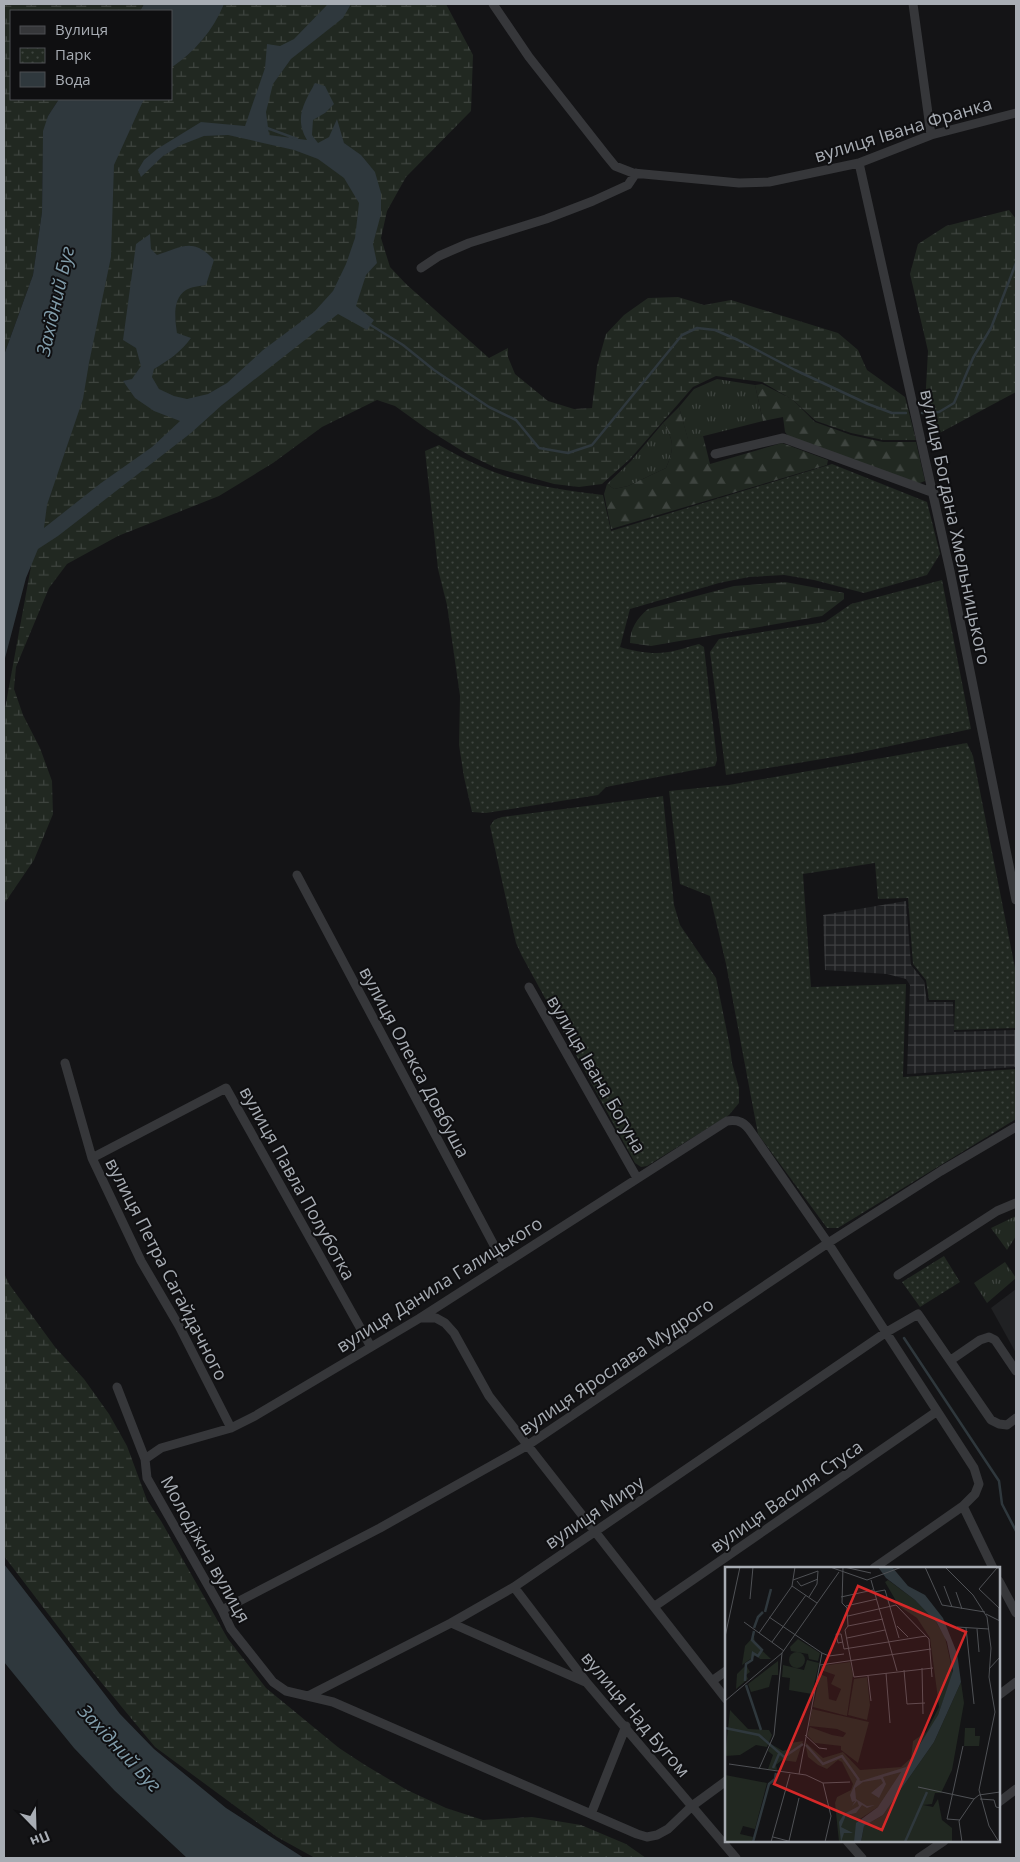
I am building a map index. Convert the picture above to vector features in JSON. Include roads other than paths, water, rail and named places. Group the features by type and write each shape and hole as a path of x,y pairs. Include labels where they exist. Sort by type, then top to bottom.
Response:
{"street":[{"name":"вулиця Івана Франка","path":"493,4 530,57 615,166 636,174 739,183 769,182 859,163 931,135 1016,113"},
{"path":"913,4 931,135"},
{"name":"вулиця Богдана Хмельницького","path":"859,163 915,418 934,493 1016,900"},
{"path":"421,268 439,256 469,243 546,219 594,201 628,185 636,174"},
{"path":"714,454 783,438 934,493"},
{"name":"вулиця Олекса Довбуша","path":"297,875 504,1264"},
{"name":"вулиця Івана Богуна","path":"529,987 637,1178"},
{"name":"вулиця Петра Сагайдачного","path":"65,1064 92,1158 141,1261 180,1326 231,1428"},
{"name":"вулиця Павла Полуботка","path":"92,1158 226,1088 371,1347"},
{"name":"вулиця Данила Галицького","path":"145,1459 161,1448 231,1428 263,1411 420,1318 727,1121 735,1119 740,1121 752,1132 828,1243"},
{"name":"вулиця Ярослава Мудрого","path":"222,1610 380,1528 528,1446 828,1243 941,1171 1016,1127"},
{"path":"898,1275 996,1211 1016,1203"},
{"path":"828,1243 936,1412 953,1434 974,1468 980,1484 976,1494 963,1506 875,1567"},
{"name":"вулиця Миру","path":"308,1696 452,1623 514,1587 885,1333 918,1314 951,1360"},
{"path":"420,1318 436,1318 445,1323 454,1333 489,1396 725,1698"},
{"path":"1016,1371 995,1340 989,1337 980,1340 951,1360 991,1420 1007,1425 1016,1418"},
{"name":"Молодіжна вулиця","path":"117,1387 145,1459 147,1478 231,1629 273,1682 286,1691 333,1702 648,1837 668,1829 692,1806"},
{"name":"вулиця Василя Стуса","path":"655,1606 936,1412"},
{"path":"963,1506 993,1567"},
{"name":"вулиця Над Бугом","path":"514,1587 587,1683 626,1726 736,1858"},
{"path":"1000,1587 1016,1613"},
{"path":"452,1623 587,1683"},
{"path":"712,1681 725,1672"},
{"path":"1000,1694 1016,1682"},
{"path":"591,1814 626,1726"},
{"path":"692,1806 725,1782"},
{"path":"1000,1801 1016,1790"},
{"path":"848,1842 862,1858"},
{"path":"919,1858 943,1842"}],"water":[{"path":"144,4 224,4 209,32 188,55 172,67 172,10 141,10"},
{"name":"Західний Буг","path":"328,4 351,4 343,18 291,59 273,84 266,112 269,135 307,140 301,125 304,104 315,83 325,86 334,104 325,113 313,120 312,135 318,143 329,137 337,119 344,143 361,155 375,172 381,193 381,214 373,244 377,263 366,275 356,306 374,320 367,330 338,314 222,405 191,433 58,536 38,549 26,578 4,662 4,355 33,275 42,212 43,131 48,116 58,100 144,100 114,165 111,257 83,399 47,505 44,528 101,483 152,447 180,421 154,411 135,398 123,381 132,379 141,366 136,348 123,340 136,244 150,234 151,249 157,255 180,247 193,246 200,248 214,260 206,285 186,290 176,304 177,333 191,338 174,355 154,369 152,377 159,389 174,396 187,399 208,394 227,383 263,350 314,312 333,291 346,264 355,238 359,203 344,178 318,159 294,150 228,135 204,136 181,145 163,156 141,177 138,170 144,160 157,149 201,122 245,126 265,68 267,44 280,46 294,39"},
{"name":"Західний Буг","path":"4,1564 120,1714 154,1749 226,1808 304,1858 187,1858 115,1791 74,1748 4,1662"}],"waterway":[{"path":"267,128 297,139"},
{"path":"922,413 939,412 954,403 973,358 991,328 1016,263"},
{"path":"369,324 403,345 434,370 489,407 516,420 539,448 568,453 592,445 682,335 697,328 715,330 738,340 795,370 868,404 892,413 906,413"},
{"path":"904,1338 999,1481 1002,1504 1016,1531"}]}
